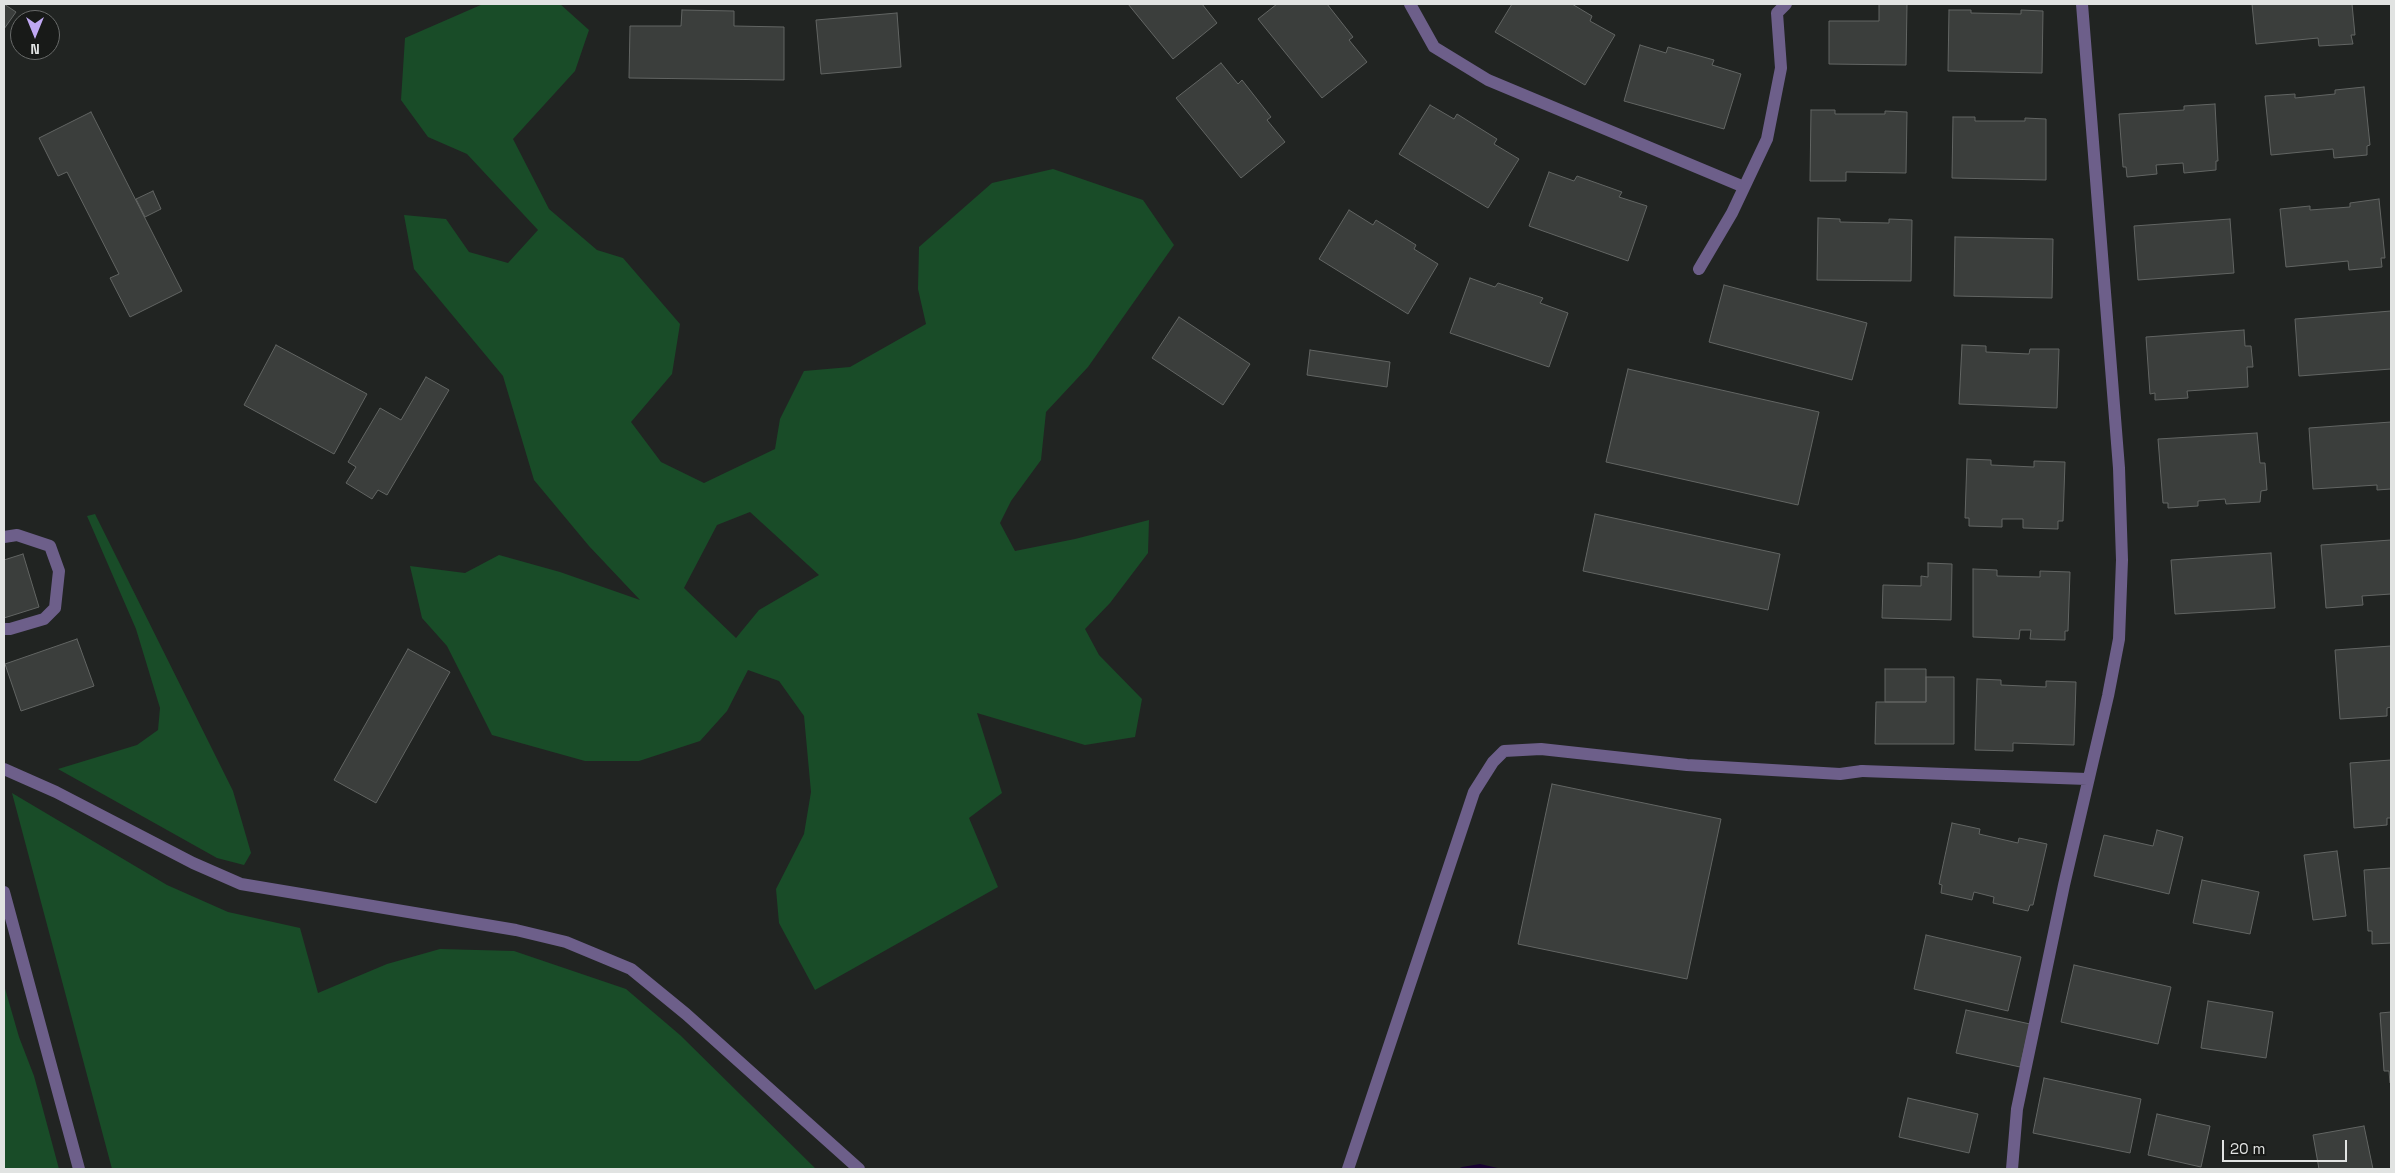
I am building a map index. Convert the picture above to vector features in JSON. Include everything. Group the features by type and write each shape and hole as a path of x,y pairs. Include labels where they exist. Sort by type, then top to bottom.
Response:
{"street":[{"path":"1410,4 1434,47 1488,80 1744,187"},
{"path":"2012,1169 2017,1109 2119,640 2122,560 2119,468 2082,4"},
{"path":"1700,269 1732,213 1767,140 1781,68 1777,7"},
{"path":"4,538 17,535 50,546 59,571 55,608 44,619 4,629"},
{"path":"1348,1169 1474,792 1493,762 1504,751 1541,748 1687,765 1840,774 1862,771 2088,779"},
{"path":"4,769 56,792 193,863 241,884 516,930 566,942 631,969 693,1021 858,1169"},
{"path":"4,892 79,1169"}],"green space":[{"path":"483,4 560,4 589,30 575,71 513,139 549,209 597,250 623,258 680,324 672,374 631,422 661,462 704,483 775,449 780,419 804,371 850,367 926,324 918,289 919,247 992,183 1053,169 1143,200 1174,245 1088,367 1046,412 1041,460 1011,501 1000,523 1015,551 1075,539 1149,520 1148,553 1110,603 1085,629 1099,655 1142,699 1135,737 1085,745 977,713 1002,793 969,818 998,887 815,990 779,923 776,889 804,834 811,792 804,716 779,681 748,670 727,711 700,741 639,761 585,761 492,735 447,646 422,618 410,566 465,573 499,555 560,572 640,600 589,546 534,480 503,376 414,269 404,215 446,219 469,252 508,263 538,230 467,154 428,137 401,100 405,38","holes":["750,512 819,575 759,610 736,638 684,588 717,525"]},
{"path":"95,514 233,791 251,853 244,865 217,858 58,769 137,745 158,730 160,708 136,629 87,516"},
{"path":"12,793 167,885 228,912 300,928 318,993 387,964 440,949 514,951 626,989 680,1035 816,1169 112,1169"},
{"path":"4,985 19,1037 34,1076 59,1169 4,1169"}],"shaded area":[{"path":"1480,1164 1502,1169 1458,1169 1462,1167"}],"building":[{"path":"4,4 13,10 10,10 10,20 4,29"},
{"path":"1128,4 1202,4 1217,23 1173,59"},
{"path":"1277,4 1327,4 1353,37 1349,40 1367,62 1322,98 1258,19"},
{"path":"1512,4 1572,4 1592,16 1590,21 1615,35 1585,85 1495,32"},
{"path":"1879,4 1907,4 1906,65 1829,64 1829,21 1879,21"},
{"path":"2252,4 2352,4 2355,35 2351,35 2353,44 2319,46 2318,38 2256,44"},
{"path":"682,10 734,11 734,26 784,27 784,80 629,78 630,26 681,26"},
{"path":"1949,10 1971,10 1971,13 2021,14 2021,10 2043,11 2042,73 1948,71"},
{"path":"897,13 901,67 821,74 816,20"},
{"path":"1640,45 1666,53 1668,47 1714,60 1712,65 1741,74 1724,129 1624,101"},
{"path":"1221,63 1238,84 1242,80 1271,117 1267,120 1285,142 1241,178 1176,98"},
{"path":"2364,87 2370,145 2367,146 2367,155 2334,158 2333,149 2271,155 2265,96 2295,94 2295,98 2335,94 2335,90"},
{"path":"2215,104 2218,161 2216,161 2216,170 2184,173 2183,163 2156,165 2157,174 2127,177 2126,167 2123,167 2119,114 2184,110 2184,106"},
{"path":"1430,105 1454,119 1457,114 1497,139 1494,144 1519,159 1488,208 1399,154"},
{"path":"1811,110 1835,110 1835,114 1885,114 1885,111 1907,112 1906,173 1846,172 1846,181 1810,181"},
{"path":"91,112 182,291 130,317 110,278 119,274 67,172 58,176 39,138"},
{"path":"1953,117 1975,117 1975,121 2025,121 2025,118 2046,119 2046,180 1952,178"},
{"path":"1549,172 1574,181 1577,176 1622,192 1619,197 1647,206 1628,261 1529,226"},
{"path":"153,191 161,209 145,217 136,199"},
{"path":"2379,199 2385,258 2381,258 2382,267 2349,270 2348,261 2286,267 2280,209 2310,206 2310,210 2350,207 2350,203"},
{"path":"1349,210 1373,225 1376,220 1416,245 1414,249 1438,264 1408,314 1319,259"},
{"path":"1818,218 1840,219 1840,222 1889,223 1889,219 1912,220 1911,281 1817,280"},
{"path":"2230,219 2234,273 2138,280 2134,226"},
{"path":"1955,237 2053,239 2052,298 1954,296"},
{"path":"1470,278 1495,287 1498,283 1543,298 1540,303 1568,313 1549,367 1450,333"},
{"path":"1724,285 1867,323 1852,380 1709,342"},
{"path":"2391,311 2391,369 2299,376 2295,319"},
{"path":"1179,317 1250,364 1223,405 1152,358"},
{"path":"2244,330 2245,346 2251,346 2253,367 2247,367 2248,387 2187,391 2188,398 2155,400 2155,393 2150,394 2146,337"},
{"path":"276,345 367,394 334,454 244,405"},
{"path":"1962,345 1986,346 1986,352 2029,354 2030,349 2059,349 2057,408 1959,404"},
{"path":"1310,350 1390,362 1387,387 1307,375"},
{"path":"1628,369 1819,412 1798,505 1606,462"},
{"path":"426,377 449,390 387,495 378,490 372,499 346,483 356,467 348,462 380,408 401,420"},
{"path":"2391,422 2391,489 2377,490 2377,485 2313,489 2309,428"},
{"path":"2257,433 2260,463 2265,463 2267,490 2261,491 2260,502 2226,504 2225,499 2198,501 2198,506 2168,508 2168,503 2163,503 2158,439"},
{"path":"1967,459 1991,460 1991,465 2034,467 2034,461 2065,462 2063,521 2058,521 2058,529 2023,528 2023,519 2002,519 2002,527 1969,526 1969,518 1965,518"},
{"path":"1595,514 1780,554 1768,610 1583,571"},
{"path":"2391,540 2391,594 2362,596 2363,605 2326,608 2321,545"},
{"path":"2271,553 2275,608 2175,614 2171,560"},
{"path":"23,554 39,607 4,618 4,560"},
{"path":"1928,563 1952,564 1951,620 1882,618 1883,585 1921,586 1921,576 1928,577"},
{"path":"1973,569 1997,570 1997,576 2040,577 2040,571 2070,572 2068,631 2065,631 2065,640 2030,639 2031,630 2020,630 2019,639 1973,637"},
{"path":"77,639 94,686 21,711 5,664"},
{"path":"2391,646 2391,707 2387,708 2387,716 2340,719 2335,650"},
{"path":"408,649 450,672 376,803 334,780"},
{"path":"1885,669 1926,669 1926,702 1885,702"},
{"path":"1926,677 1954,677 1954,744 1875,744 1876,702 1926,702"},
{"path":"1977,679 2001,680 2001,685 2046,687 2046,681 2076,682 2074,745 2013,743 2013,751 1975,750"},
{"path":"2391,760 2391,818 2387,818 2387,825 2354,828 2350,763"},
{"path":"1552,784 1721,819 1687,979 1518,944"},
{"path":"1952,823 1980,829 1979,834 2018,843 2019,838 2047,844 2033,905 2030,905 2028,911 1993,903 1994,897 1974,892 1972,900 1941,893 1942,885 1939,884"},
{"path":"2157,830 2183,837 2169,894 2094,876 2104,835 2153,846"},
{"path":"2337,851 2346,916 2313,920 2304,855"},
{"path":"2391,868 2391,943 2372,944 2372,931 2368,931 2364,870"},
{"path":"2202,880 2259,892 2250,934 2193,923"},
{"path":"1926,935 2021,957 2008,1011 1914,989"},
{"path":"2074,965 2171,987 2158,1044 2061,1022"},
{"path":"2208,1001 2273,1012 2266,1058 2201,1048"},
{"path":"1966,1010 2030,1024 2020,1067 1956,1053"},
{"path":"2391,1012 2390,1083 2389,1071 2384,1071 2380,1013"},
{"path":"2044,1078 2141,1099 2130,1153 2033,1133"},
{"path":"1908,1098 1978,1114 1969,1153 1899,1137"},
{"path":"2157,1114 2210,1126 2201,1167 2148,1155"},
{"path":"2364,1126 2373,1169 2319,1169 2313,1135"}]}
